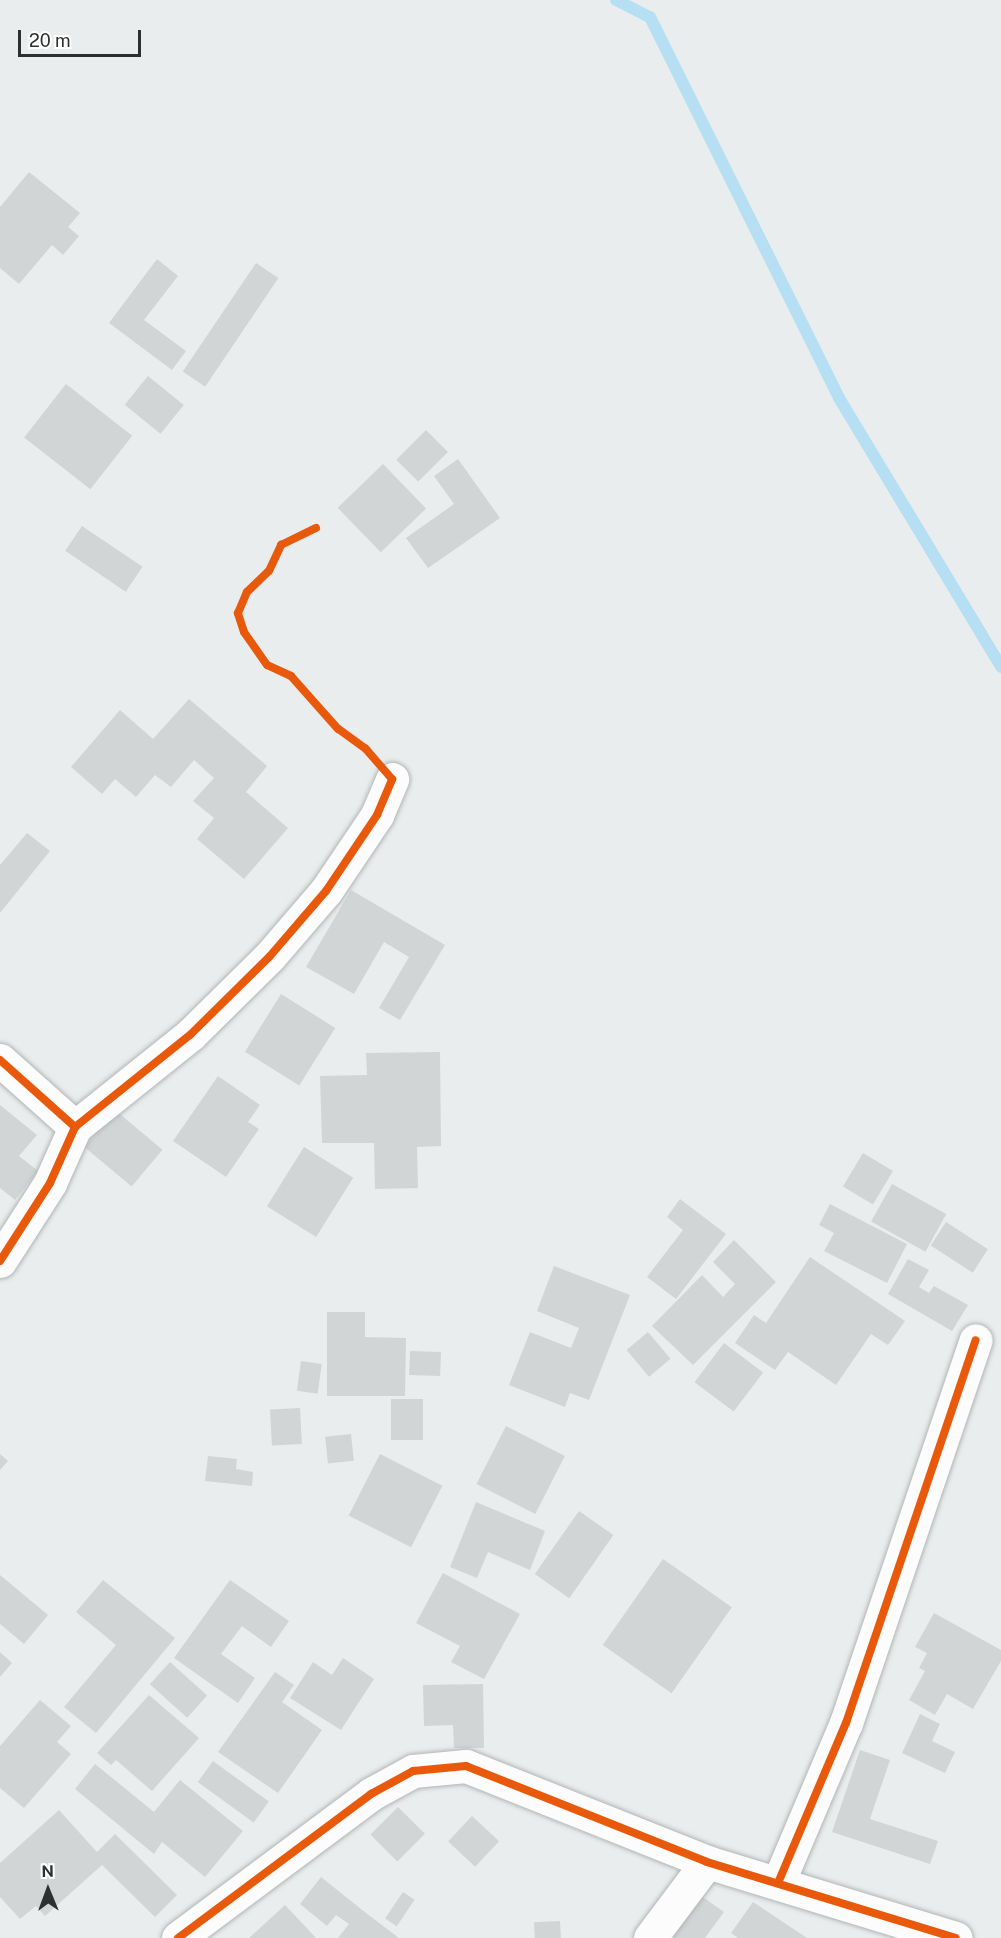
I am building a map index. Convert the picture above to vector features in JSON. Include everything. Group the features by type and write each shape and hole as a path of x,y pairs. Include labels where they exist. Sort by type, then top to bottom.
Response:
{"street":[{"path":"0,1261 50,1183 75,1128 190,1035 270,956 326,891 377,815 392,779"},
{"path":"0,1060 75,1128"},
{"path":"778,1882 846,1723 976,1340"},
{"path":"178,1938 371,1794 413,1771 466,1766 707,1862 956,1938"},
{"path":"650,1938 707,1862"}],"building":[{"path":"29,172 80,213 68,227 79,236 63,255 52,245 19,284 0,268 0,207"},
{"path":"157,259 178,276 144,320 186,351 172,370 109,323"},
{"path":"256,263 278,278 205,387 183,372"},
{"path":"148,376 184,405 160,434 125,405"},
{"path":"66,384 132,436 90,489 24,438"},
{"path":"426,430 448,452 418,482 396,460"},
{"path":"458,459 500,518 428,568 406,538 454,504 434,476"},
{"path":"383,464 426,509 381,552 338,508"},
{"path":"82,526 143,567 126,592 65,551"},
{"path":"189,699 267,766 246,792 288,828 244,879 197,839 214,818 193,801 214,778 194,760 171,787 155,775 136,797 115,779 102,794 71,767 120,710 153,739"},
{"path":"27,833 50,851 0,913 0,865"},
{"path":"351,890 445,945 400,1020 379,1008 409,957 384,942 354,994 306,967"},
{"path":"281,994 335,1028 299,1086 245,1052"},
{"path":"440,1052 441,1146 417,1147 418,1188 375,1189 374,1143 322,1143 320,1076 367,1075 366,1053"},
{"path":"218,1076 260,1105 248,1122 259,1129 226,1177 173,1141"},
{"path":"0,1105 37,1135 19,1156 38,1171 15,1200 0,1188"},
{"path":"115,1110 162,1150 132,1187 84,1147"},
{"path":"304,1147 353,1178 316,1237 267,1206"},
{"path":"863,1153 893,1171 873,1204 843,1186"},
{"path":"892,1184 946,1214 925,1252 871,1222"},
{"path":"680,1199 726,1234 676,1299 647,1277 683,1230 667,1217"},
{"path":"830,1204 907,1244 887,1283 824,1251 834,1233 819,1225"},
{"path":"946,1222 988,1249 973,1273 931,1245"},
{"path":"734,1240 776,1282 693,1365 652,1326 702,1275 723,1297 735,1284 713,1262"},
{"path":"810,1257 905,1321 888,1345 871,1334 836,1385 788,1352 775,1370 735,1343 754,1315 766,1323"},
{"path":"908,1259 929,1270 919,1287 929,1293 934,1286 968,1305 952,1331 888,1294"},
{"path":"554,1266 630,1295 589,1400 570,1393 565,1407 509,1385 530,1332 571,1348 579,1328 537,1311"},
{"path":"327,1312 365,1312 365,1337 406,1338 405,1396 327,1396"},
{"path":"648,1332 670,1359 649,1377 627,1350"},
{"path":"724,1343 763,1372 734,1412 695,1382"},
{"path":"410,1351 441,1352 440,1376 409,1375"},
{"path":"301,1361 322,1364 318,1394 297,1391"},
{"path":"391,1399 423,1399 423,1440 391,1440"},
{"path":"300,1408 302,1444 272,1446 270,1410"},
{"path":"506,1426 565,1456 535,1514 476,1484"},
{"path":"351,1434 354,1461 328,1464 325,1437"},
{"path":"0,1454 8,1461 0,1470"},
{"path":"380,1454 442,1486 411,1547 349,1515"},
{"path":"208,1456 237,1459 236,1469 253,1472 252,1486 205,1481"},
{"path":"476,1502 545,1531 530,1570 488,1552 477,1578 450,1567"},
{"path":"579,1511 613,1535 569,1598 535,1574"},
{"path":"663,1559 732,1607 672,1693 603,1645"},
{"path":"443,1573 520,1614 484,1679 451,1662 460,1646 416,1623"},
{"path":"0,1575 48,1615 24,1644 0,1624"},
{"path":"103,1580 175,1638 96,1733 64,1707 116,1645 76,1612"},
{"path":"230,1580 289,1621 271,1647 242,1626 221,1654 255,1678 238,1703 174,1658"},
{"path":"934,1613 1001,1650 1001,1661 973,1709 947,1694 935,1715 909,1700 925,1671 919,1668 927,1653 915,1647"},
{"path":"0,1652 12,1663 0,1677"},
{"path":"343,1658 374,1679 341,1730 290,1698 313,1662 332,1675"},
{"path":"170,1662 207,1695 187,1718 150,1684"},
{"path":"275,1672 294,1685 282,1702 322,1730 278,1793 218,1752"},
{"path":"483,1684 484,1748 454,1748 453,1725 424,1726 423,1685"},
{"path":"149,1695 199,1738 152,1791 116,1760 111,1765 97,1753"},
{"path":"40,1700 71,1726 57,1742 71,1754 24,1808 0,1788 0,1746"},
{"path":"920,1714 940,1724 932,1741 955,1752 945,1773 902,1753"},
{"path":"860,1750 890,1760 870,1819 938,1841 930,1864 832,1832"},
{"path":"213,1761 269,1802 254,1823 198,1782"},
{"path":"95,1764 154,1812 180,1780 243,1831 205,1877 162,1842 154,1854 75,1789"},
{"path":"398,1807 425,1834 397,1861 370,1835"},
{"path":"59,1810 97,1852 115,1834 177,1895 155,1917 102,1865 45,1916 36,1906 20,1919 0,1897 0,1863"},
{"path":"472,1816 499,1841 475,1867 448,1842"},
{"path":"321,1877 399,1938 338,1938 349,1924 336,1915 327,1926 300,1904"},
{"path":"403,1892 415,1900 397,1926 385,1919"},
{"path":"697,1893 724,1912 705,1938 665,1938"},
{"path":"753,1902 807,1938 738,1938 731,1933"},
{"path":"285,1905 316,1938 249,1938"},
{"path":"560,1921 561,1938 535,1938 534,1922"}],"waterway":[{"path":"616,0 650,17 839,398 1001,667"}],"cycle path":[{"path":"0,1261 50,1183 75,1127 190,1035 270,956 326,891 377,815 392,779 366,749 338,729 291,676 267,665 244,632 238,613 247,592 269,571 281,545 316,528"},
{"path":"0,1060 75,1127"},
{"path":"778,1883 846,1723 976,1340"},
{"path":"178,1938 371,1794 413,1771 466,1766 707,1862 956,1938"}]}
